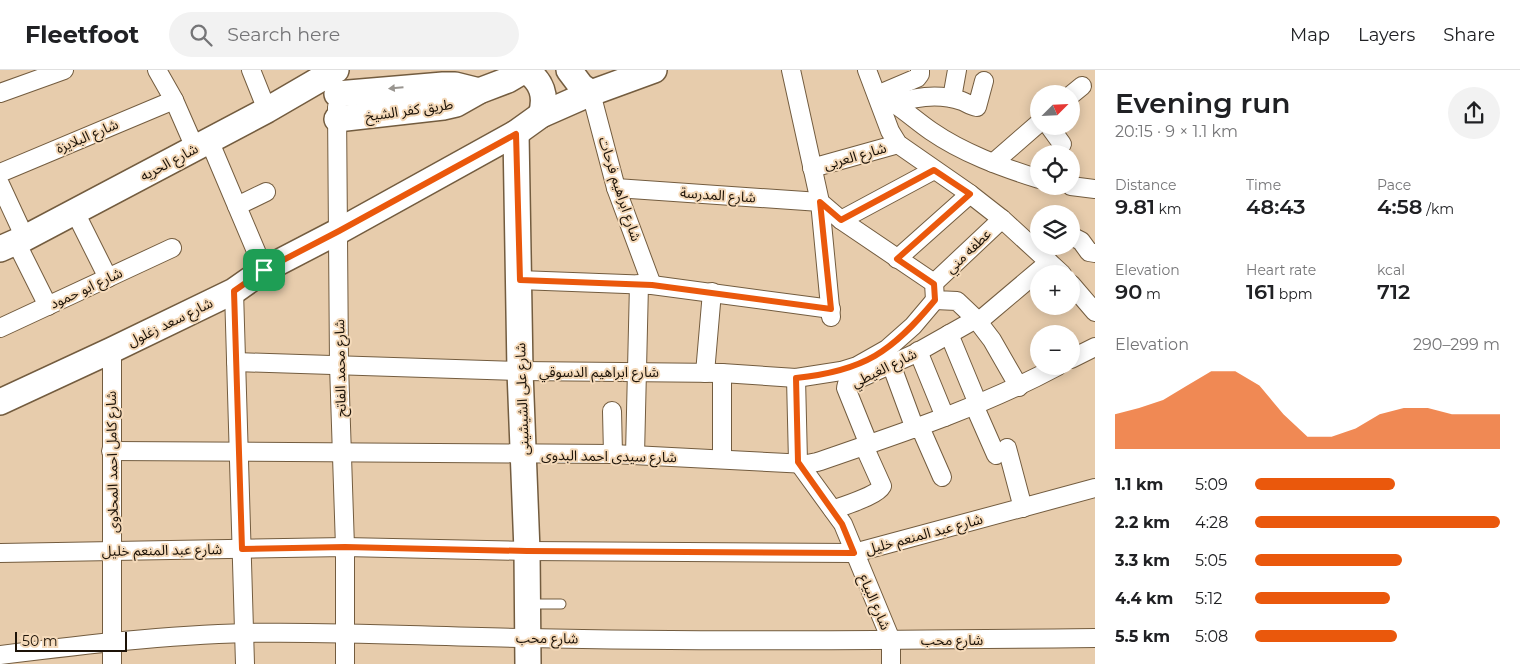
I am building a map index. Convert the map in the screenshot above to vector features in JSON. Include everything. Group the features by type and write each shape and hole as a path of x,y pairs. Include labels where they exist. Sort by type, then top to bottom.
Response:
{"street":[{"path":"0,93 64,70"},
{"path":"157,70 237,206 264,270"},
{"path":"251,70 266,110"},
{"path":"525,70 534,76 544,94 544,105 541,115"},
{"name":"طريق كفر الشيخ","path":"337,119 456,104 525,70"},
{"path":"569,70 581,86 591,93"},
{"name":"شارع سعد زغلول","path":"0,402 234,291 264,270 516,134 541,115 591,93 654,70"},
{"path":"520,280 646,284 712,292 831,313 820,202 791,70"},
{"path":"868,70 890,131 898,144 970,194 1002,219 1052,265"},
{"path":"876,95 917,78 920,70"},
{"path":"952,98 957,70"},
{"name":"شارع الحريه","path":"14,243 266,110 336,78"},
{"name":"طريق كفر الشيخ","path":"336,78 433,78 479,91"},
{"name":"شارع محمد الفاتح","path":"336,78 339,365 345,547 345,664"},
{"path":"895,104 922,96 936,96 952,98 978,107 984,80"},
{"name":"شارع ابراهيم فرحات","path":"591,93 616,188 646,284"},
{"path":"876,95 895,104 931,131 993,163 1030,176"},
{"name":"شارع البلايزة","path":"0,173 174,100"},
{"path":"993,163 1030,132"},
{"name":"شارع على الشيشينى","path":"516,134 520,280 520,372 527,551 528,664"},
{"path":"1056,135 1062,144"},
{"name":"شارع العربى","path":"812,168 898,144"},
{"path":"841,220 934,170"},
{"path":"0,184 14,243 48,306"},
{"path":"1080,187 1095,189"},
{"name":"شارع المدرسة","path":"616,188 820,202"},
{"path":"237,206 266,192"},
{"path":"897,259 970,194"},
{"path":"820,202 841,220 897,259 934,292 957,301 977,320 992,340 1019,387"},
{"path":"75,212 108,278"},
{"name":"عطفه مني","path":"934,292 1002,219"},
{"path":"1080,240 1090,252 1095,253"},
{"name":"شارع ابو حمود","path":"0,328 172,248"},
{"path":"635,455 636,372 646,284"},
{"name":"شارع الغيطي","path":"866,445 846,385 918,351 977,320 1030,285"},
{"path":"234,291 245,664"},
{"path":"712,292 713,373 722,459"},
{"name":"شارع ابراهيم الدسوقي","path":"236,362 520,372 713,373 796,378 841,371 857,366 887,349 913,326 934,292"},
{"path":"1080,294 1095,312"},
{"path":"949,334 976,404 1002,451 1023,508"},
{"path":"1080,354 1095,347"},
{"name":"شارع كامل احمد المحلاوى","path":"112,350 112,664"},
{"path":"918,351 945,417"},
{"path":"891,364 942,478"},
{"name":"شارع سيدى احمد البدوى","path":"111,451 524,455 613,454 798,462 806,464 918,428 1019,387 1041,375"},
{"path":"796,378 798,462"},
{"path":"612,411 613,454"},
{"path":"833,510 875,493 881,488 882,486 866,445"},
{"name":"شارع البياع","path":"798,462 842,524 891,640 891,664"},
{"name":"شارع عبد المنعم خليل","path":"0,553 345,547 527,551 854,553 1095,488"},
{"name":"شارع محب","path":"0,655 112,641 244,633 345,633 528,638 891,640 1095,638"}],"lane":[{"path":"527,604 561,604"}],"route":[{"path":"516,134 520,280 652,285 831,309 820,202 841,220 934,170 970,194 897,259 934,284 935,300 913,326 887,349 857,366 824,375 796,378 798,462 842,524 854,553 527,551 345,547 242,549 234,291 264,270 516,134"}]}
